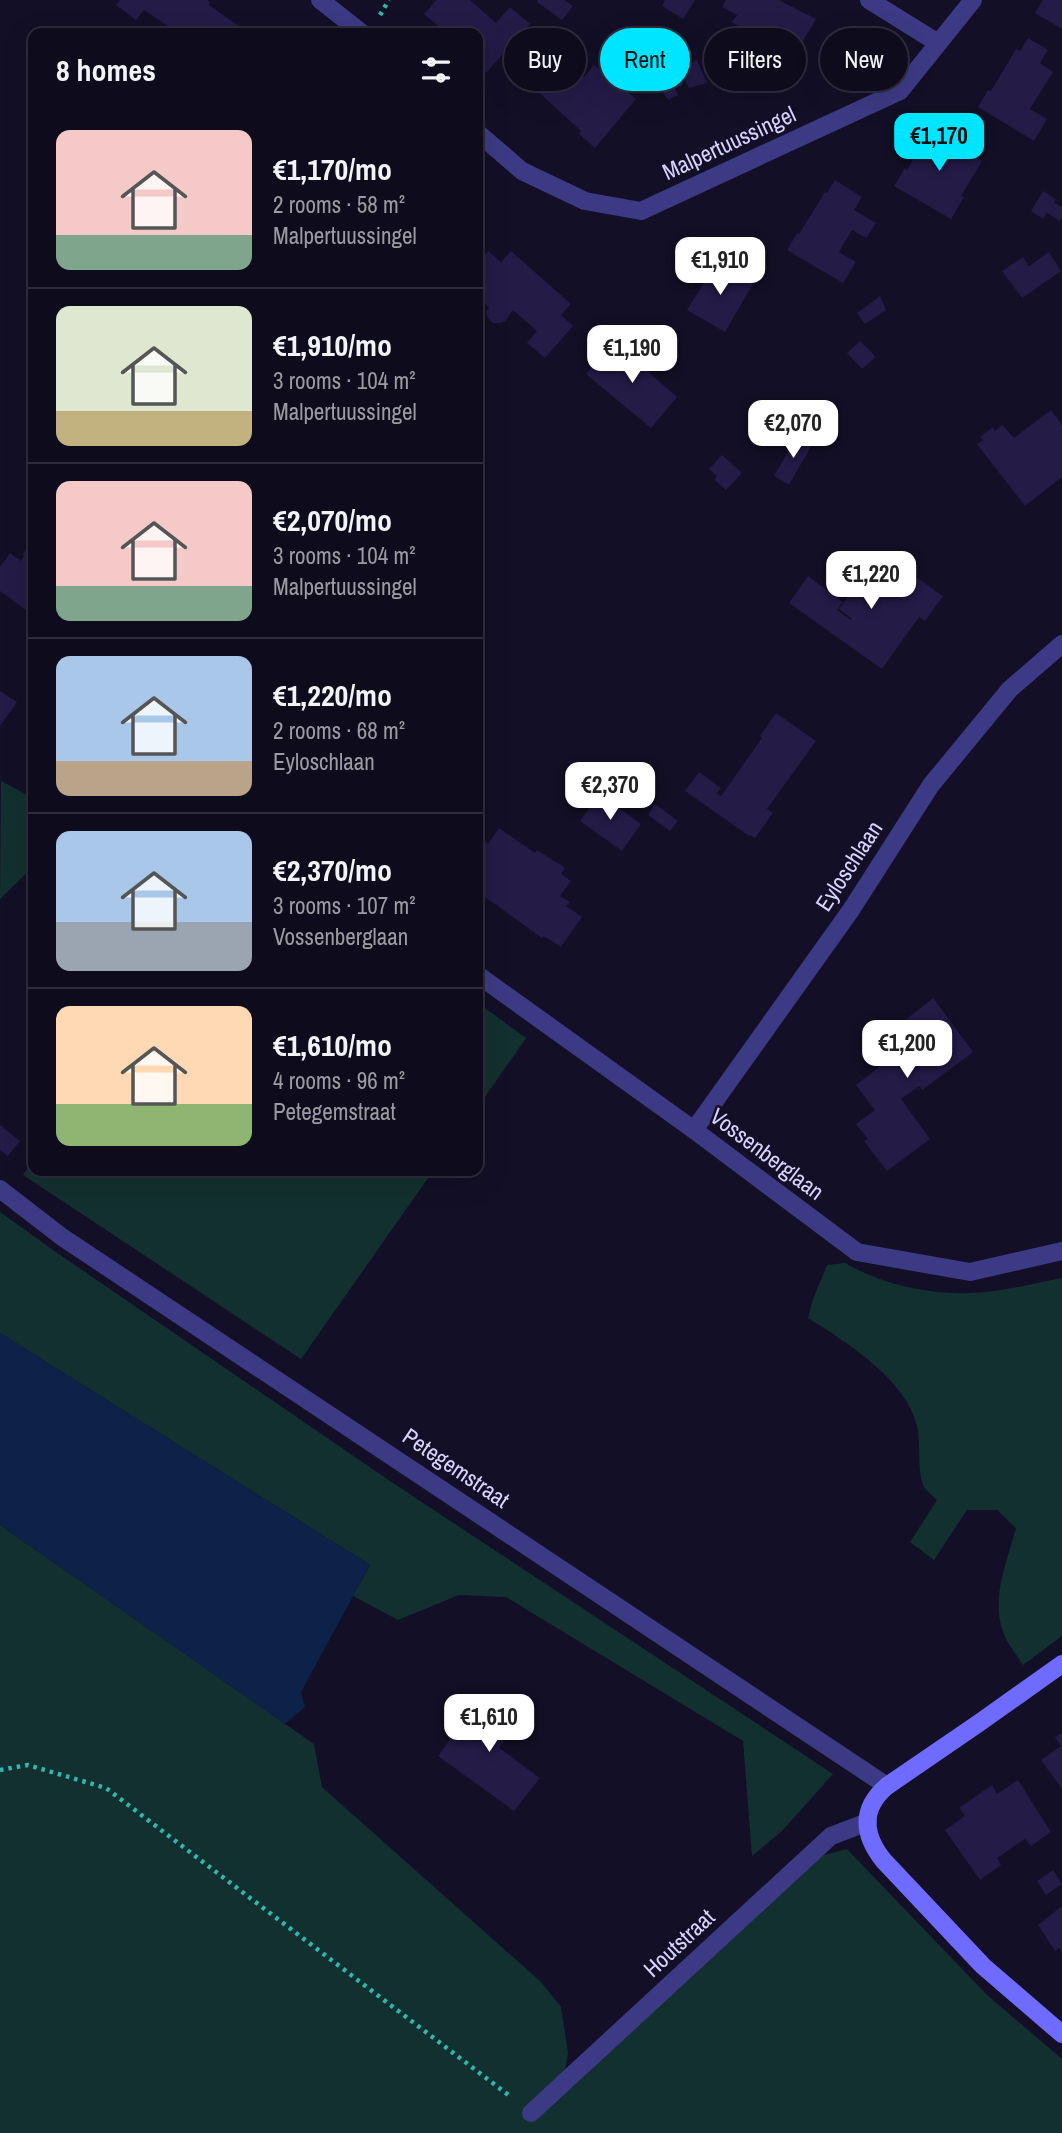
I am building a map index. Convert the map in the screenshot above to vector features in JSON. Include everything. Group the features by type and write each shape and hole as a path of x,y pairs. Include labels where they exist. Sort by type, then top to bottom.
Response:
{"street":[{"path":"320,0 356,28"},
{"path":"869,0 938,43"},
{"name":"Malpertuussingel","path":"483,137 522,170 584,201 641,211 900,91 973,0"},
{"name":"Eyloschlaan","path":"694,1129 851,910 931,785 1010,689 1062,644"},
{"name":"Vossenberglaan","path":"483,979 694,1129 857,1252 970,1272 1062,1251"},
{"name":"Petegemstraat","path":"0,1189 62,1237 887,1786"},
{"path":"1062,1664 887,1786 875,1796 869,1809 868,1822 872,1846 884,1861 983,1966 1062,2034"},
{"name":"Houtstraat","path":"531,2113 831,1836 868,1822"}],"path":[{"path":"0,1770 28,1765 106,1788 531,2113"}],"green space":[{"path":"1,781 28,795 28,872 0,899"},
{"path":"483,1007 526,1038 483,1100"},
{"path":"28,1168 28,1176 429,1176 301,1359 23,1175"},
{"path":"0,1212 390,1481 833,1774 782,1831 752,1856 743,1741 506,1597 459,1595 398,1620 353,1596 370,1565 0,1333"},
{"path":"845,1263 874,1277 906,1287 939,1292 994,1291 1062,1278 1062,1636 1023,1665 1007,1641 999,1613 1001,1584 1016,1528 997,1510 967,1510 934,1560 910,1542 937,1500 923,1485 917,1426 911,1409 901,1393 873,1363 808,1318 827,1265"},
{"path":"0,1525 314,1744 322,1787 541,1982 561,2007 568,2053 564,2077 820,1856 847,1849 987,1995 1062,2059 1062,2133 0,2133"}],"water":[{"path":"0,1333 370,1565 301,1692 305,1707 285,1724 0,1525"}],"building":[{"path":"120,0 207,0 209,5 240,27 171,28 144,10 136,20 116,5"},
{"path":"436,0 470,0 496,23 510,7 530,24 526,28 504,28 504,53 486,73 483,70 483,28 440,28 424,14"},
{"path":"564,0 573,6 562,20 537,2"},
{"path":"665,0 695,0 683,19 662,6"},
{"path":"726,0 779,0 816,19 806,36 806,28 742,28 732,22 737,15 722,7"},
{"path":"1043,0 1062,0 1062,29 1035,13"},
{"path":"1028,38 1048,50 1040,63 1053,72 1030,109 1047,119 1034,141 978,107 988,90 991,91 1016,49 1020,51"},
{"path":"697,60 704,76 704,84 690,88 690,64"},
{"path":"594,65 600,70 600,91 626,91 636,99 595,148 579,134 581,131 537,91 586,91 586,75"},
{"path":"663,91 676,91 678,95 668,100"},
{"path":"932,127 970,150 968,153 982,161 951,219 894,186 905,168 907,170"},
{"path":"835,180 862,197 854,210 876,223 866,238 852,230 839,252 856,262 843,283 787,250"},
{"path":"1043,191 1056,199 1054,203 1062,207 1060,221 1047,213 1043,219 1031,211"},
{"path":"488,251 501,262 511,251 571,304 561,315 573,326 545,358 527,343 537,331 513,310 505,321 499,323 493,323 488,318 486,312 489,307 483,302 483,257"},
{"path":"1049,252 1061,271 1022,298 1002,271 1023,257 1029,266"},
{"path":"717,262 753,284 725,332 687,310"},
{"path":"880,296 886,310 865,324 857,313"},
{"path":"860,341 876,357 862,369 847,353"},
{"path":"614,342 677,397 651,428 586,374"},
{"path":"1051,410 1062,425 1062,477 1025,506 977,444 983,440 980,437 993,427 995,431 1002,425 1014,438"},
{"path":"797,436 812,445 789,485 774,476"},
{"path":"722,455 742,473 726,490 714,479 717,476 709,469"},
{"path":"28,547 28,611 0,591 0,567 10,553 21,561"},
{"path":"892,560 943,596 925,621 919,617 882,669 789,603 808,576 843,602 837,610 851,620 839,609 861,579 873,588"},
{"path":"0,691 17,702 0,726"},
{"path":"776,713 816,741 767,809 773,813 755,838 685,791 699,772 721,788 716,793 721,796 762,738 760,736"},
{"path":"599,794 641,824 622,851 580,821"},
{"path":"655,804 678,821 670,831 648,815"},
{"path":"499,828 535,853 537,850 565,868 561,874 571,881 560,896 570,902 566,906 582,917 561,947 544,936 542,938 483,896 483,840 488,844"},
{"path":"933,998 973,1052 922,1090 919,1086 901,1099 930,1139 887,1171 864,1141 868,1139 856,1124 875,1110 856,1085 882,1065 873,1053 888,1034"},
{"path":"0,1125 20,1141 8,1156 0,1150"},
{"path":"483,1694 519,1720 499,1748 540,1778 514,1811 438,1756"},
{"path":"1062,1733 1062,1789 1041,1760 1061,1746 1055,1737"},
{"path":"1018,1780 1051,1832 1031,1846 1025,1839 997,1858 1001,1865 980,1880 945,1830 965,1816 959,1808 992,1785 997,1794"},
{"path":"1053,1870 1062,1884 1046,1895 1037,1881"},
{"path":"1062,1906 1062,1952 1059,1948 1055,1951 1038,1925"}]}
